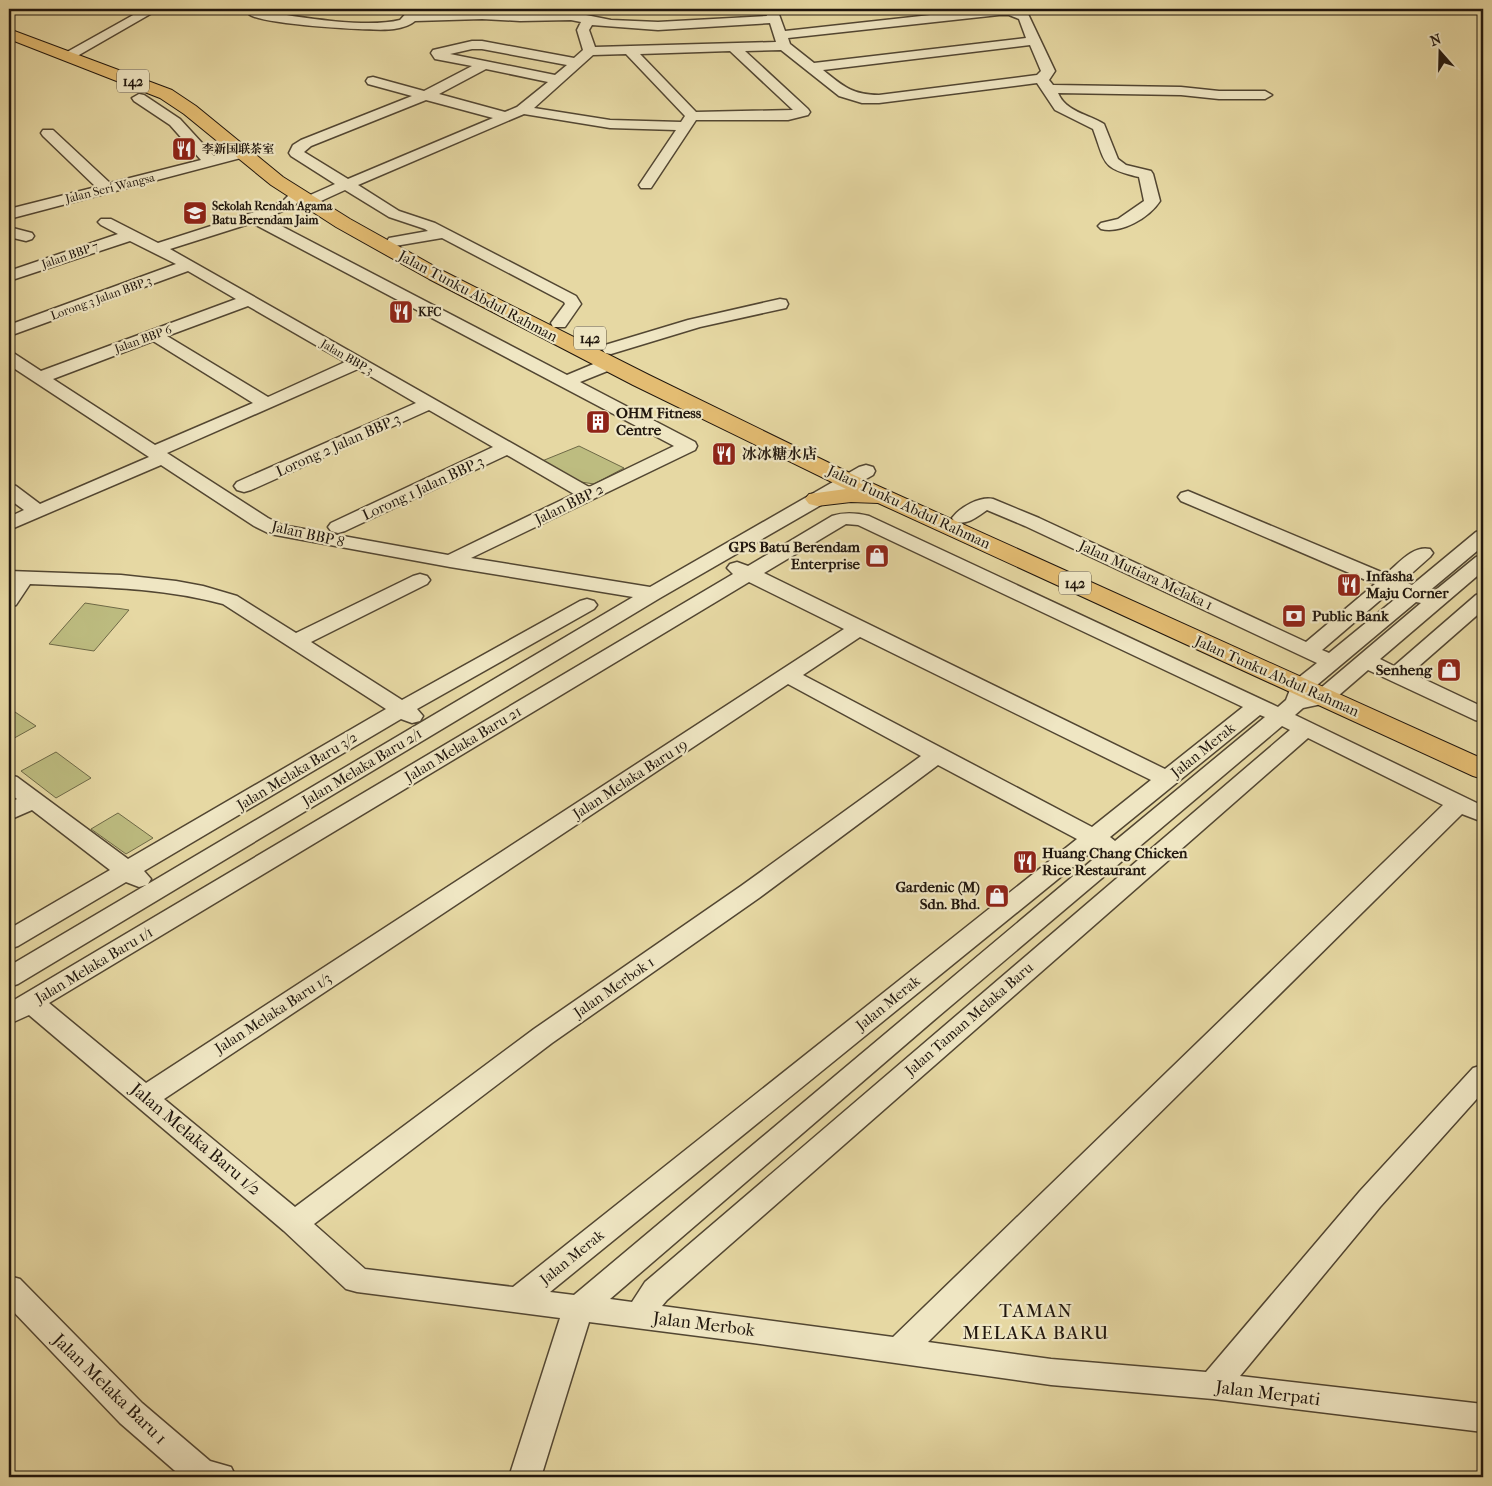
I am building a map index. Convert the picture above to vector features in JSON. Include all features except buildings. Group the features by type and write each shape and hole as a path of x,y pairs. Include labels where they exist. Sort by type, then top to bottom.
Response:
{"main road":[{"name":"Jalan Tunku Abdul Rahman","path":"9,26 74,52 153,80 182,94 197,104 297,195 318,202 559,323 610,356 809,461 857,476 899,503 1305,692 1483,770"},
{"name":"Jalan Tunku Abdul Rahman","path":"9,34 152,88 190,110 208,126 249,152 318,202 343,223 436,275 610,356 857,476 962,518 1305,692 1483,753"},
{"path":"817,499 867,495 899,503"}],"street":[{"path":"74,52 152,9"},
{"path":"318,202 348,185 522,110 590,51 734,48 782,40 1011,11 1024,16 1048,71 1044,77 1045,84 1059,107 1099,127 1109,155 1116,165 1144,172 1147,176 1152,201 1150,204 1123,223 1106,226"},
{"path":"255,14 360,25 388,26 401,24 413,13 520,18 571,16 610,25 670,26 773,14 782,40 844,93 862,100 1045,84 1181,90 1219,95 1265,95"},
{"path":"588,21 584,30 590,51"},
{"path":"813,67 1034,41"},
{"path":"558,80 440,56 438,53 468,46 482,45 576,63"},
{"path":"522,110 610,124 788,116 802,112 734,48"},
{"path":"629,50 689,121"},
{"path":"484,65 425,96 306,143 298,148 296,153 394,214 430,226 570,299 573,304 559,323"},
{"path":"373,82 507,117"},
{"path":"139,98 175,122 211,162 225,153 225,150 208,126"},
{"path":"166,116 190,110"},
{"path":"646,185 689,121"},
{"path":"48,133 107,189"},
{"name":"Jalan Seri Wangsa","path":"9,214 249,152"},
{"path":"158,248 261,215 289,203 297,195"},
{"path":"261,215 286,210 306,210 343,223"},
{"path":"261,215 566,382 650,335 695,322 780,304"},
{"name":"Jalan BBP 3","path":"106,222 189,265 588,494"},
{"path":"9,232 26,236"},
{"path":"395,241 444,233"},
{"name":"Jalan BBP 7","path":"9,276 131,235"},
{"name":"Lorong 3 Jalan BBP 3","path":"12,330 189,265"},
{"name":"Jalan BBP 6","path":"39,378 248,300"},
{"path":"154,336 267,404"},
{"name":"Jalan BBP 8","path":"9,358 261,522 277,530 450,561 653,594"},
{"path":"9,524 357,363"},
{"name":"Jalan BBP 2","path":"450,561 688,446 566,382"},
{"name":"Lorong 2 Jalan BBP 3","path":"244,486 431,403"},
{"name":"Lorong 1 Jalan BBP 3","path":"338,527 507,448"},
{"path":"716,558 743,532 813,488 819,482 820,476 809,461"},
{"path":"716,558 857,476"},
{"path":"9,490 38,511"},
{"path":"1188,497 1435,602"},
{"name":"Jalan Mutiara Melaka 1","path":"962,518 986,503 1032,522 1308,650 1305,692"},
{"name":"Jalan Melaka Baru 21","path":"178,915 747,573 839,520 853,518 862,520 1305,692"},
{"path":"1483,536 1414,593 1305,692 1306,728 1483,815"},
{"path":"1308,650 1423,553"},
{"path":"716,558 1167,779"},
{"name":"Jalan Melaka Baru 2/1","path":"9,978 716,558"},
{"path":"1305,692 1366,661 1483,561"},
{"path":"9,601 16,577 160,585 202,591 230,600 428,728"},
{"path":"296,642 420,580"},
{"path":"1396,675 1483,599"},
{"name":"Jalan Melaka Baru 3/2","path":"9,940 401,709 587,605"},
{"name":"Jalan Melaka Baru 19","path":"401,929 859,628"},
{"path":"1366,661 1483,715"},
{"path":"787,675 1119,851"},
{"name":"Jalan Merak","path":"517,1301 1167,779 1305,692"},
{"name":"Jalan Merak","path":"578,1309 1305,692"},
{"name":"Jalan Taman Melaka Baru","path":"639,1316 656,1291 1306,728"},
{"name":"Jalan Merbok 1","path":"294,1223 543,1036 750,892 937,755"},
{"path":"9,782 156,892"},
{"path":"9,813 33,800"},
{"path":"899,1351 1459,803"},
{"name":"Jalan Melaka Baru 1/1","path":"20,1008 178,915"},
{"path":"1038,919 1066,935"},
{"name":"Jalan Melaka Baru 1/3","path":"146,1097 401,929"},
{"path":"897,996 953,1033"},
{"name":"Jalan Melaka Baru 1/2","path":"20,1008 146,1097 294,1223 357,1280"},
{"path":"1212,1386 1370,1199 1483,1076"},
{"name":"Jalan Merbok","path":"357,1280 1052,1372"},
{"name":"Jalan Melaka Baru 1","path":"9,1288 130,1413 207,1476"},
{"path":"525,1477 578,1309"},
{"name":"Jalan Merpati","path":"1052,1372 1212,1386 1483,1418"}],"shaded area":[{"path":"579,446 624,468 594,484 581,482 542,461"},
{"path":"85,603 129,610 94,651 49,644"},
{"path":"9,708 36,726 9,741"},
{"path":"56,752 91,778 56,798 21,771"},
{"path":"118,813 153,838 126,854 91,829"}],"place":[{"name":"李新国联茶室","path":"184,149"},
{"name":"Sekolah Rendah Agama Batu Berendam Jaim","path":"195,213"},
{"name":"KFC","path":"401,312"},
{"name":"OHM Fitness Centre","path":"598,422"},
{"name":"冰冰糖水店","path":"724,454"},
{"name":"GPS Batu Berendam Enterprise","path":"877,556"},
{"name":"Infasha Maju Corner","path":"1349,585"},
{"name":"Public Bank","path":"1294,616"},
{"name":"Senheng","path":"1449,670"},
{"name":"Huang Chang Chicken Rice Restaurant","path":"1025,862"},
{"name":"Gardenic (M) Sdn. Bhd.","path":"997,896"}],"district":[{"name":"TAMAN MELAKA BARU","path":"1036,1321"}]}
